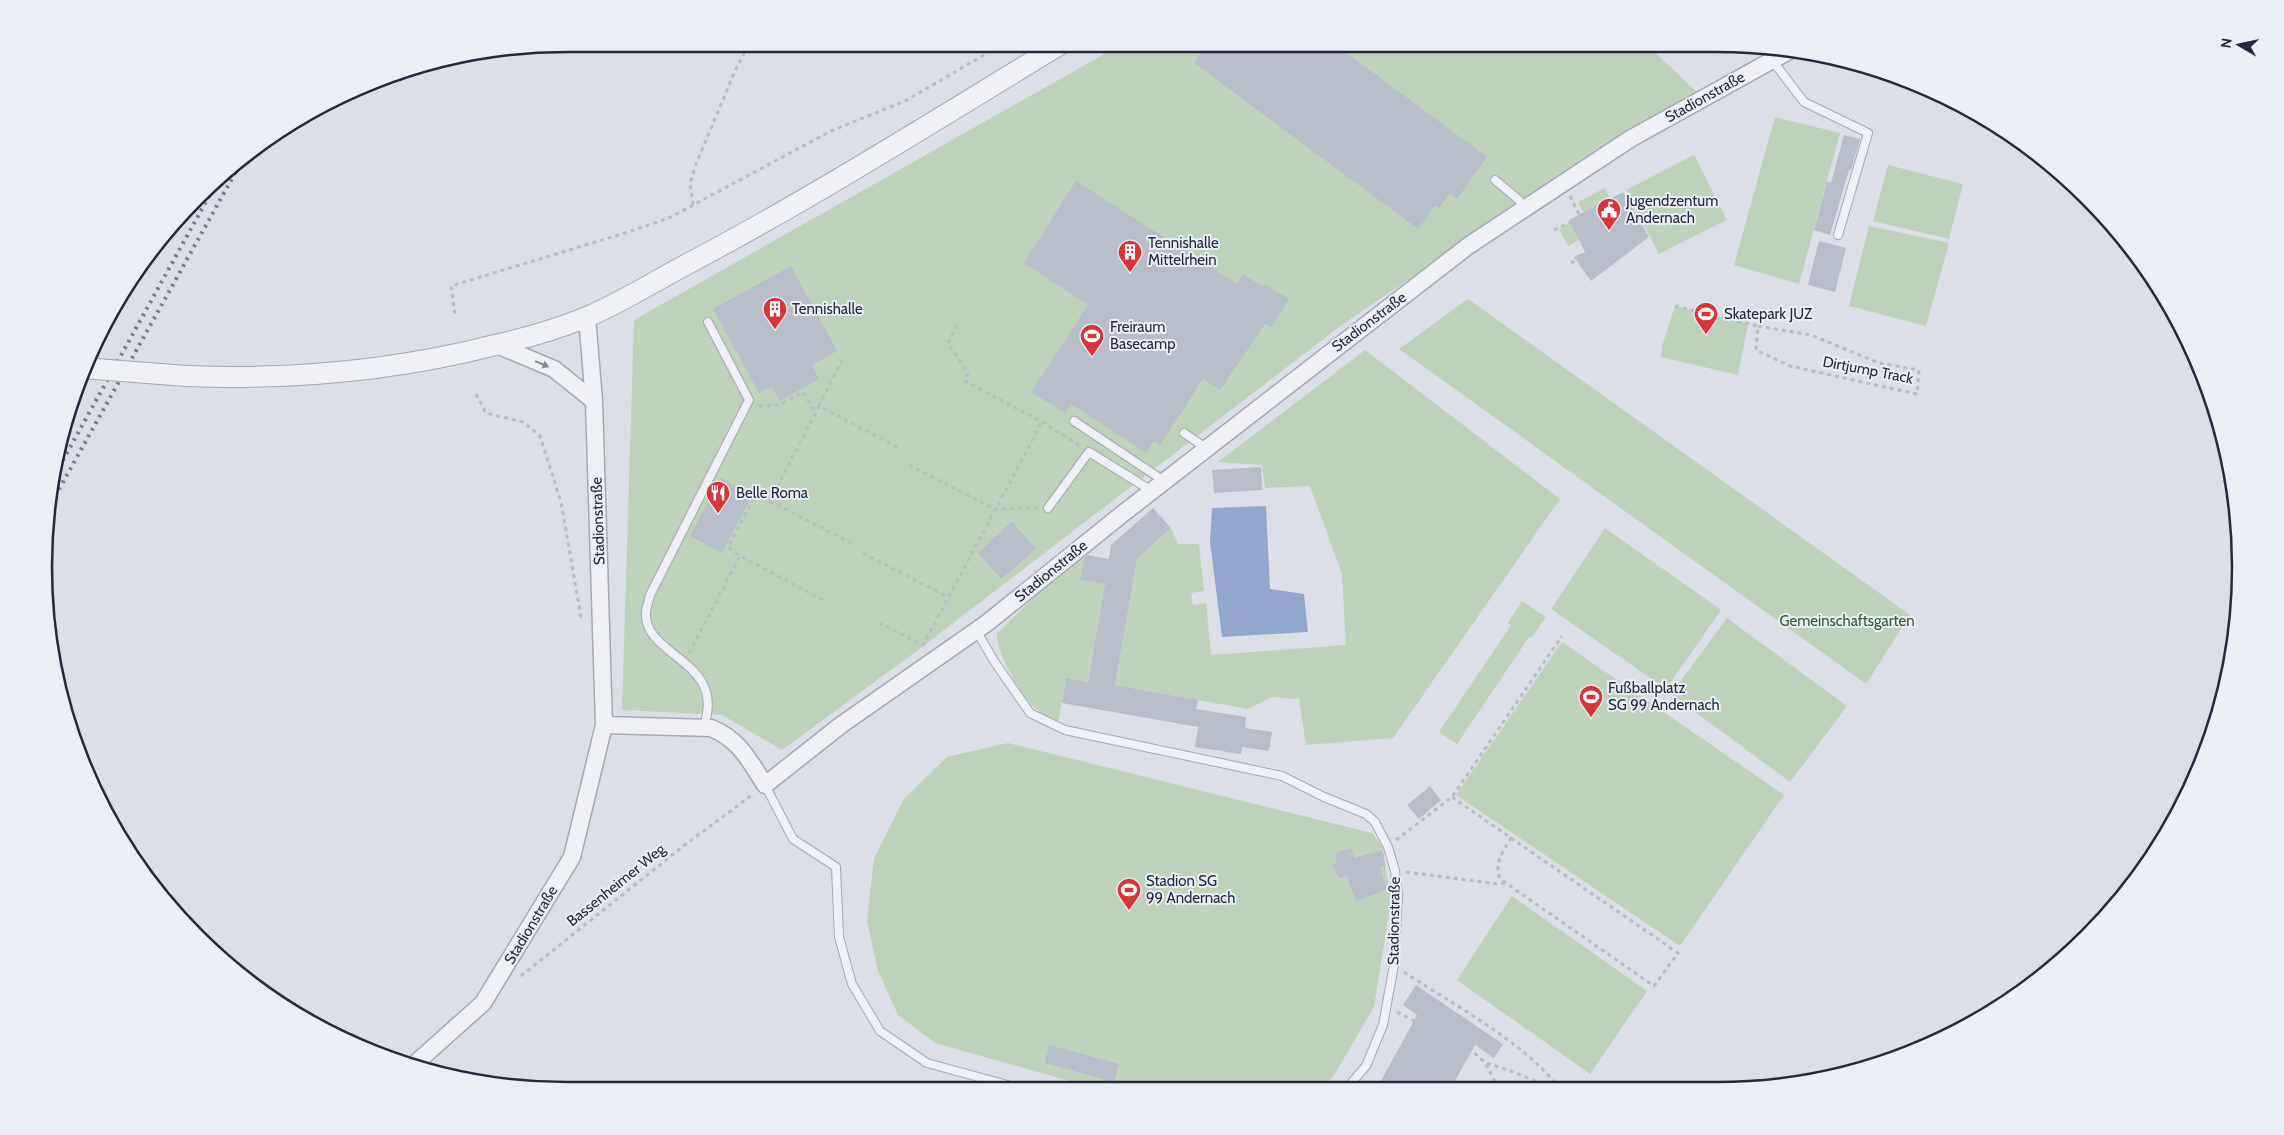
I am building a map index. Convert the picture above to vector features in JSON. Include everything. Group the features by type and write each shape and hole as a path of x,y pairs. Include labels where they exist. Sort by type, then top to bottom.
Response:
{"street":[{"path":"96,362 186,376 244,379 303,377 449,356 497,345 587,317 760,225 1048,52"},
{"name":"Stadionstraße","path":"764,785 842,725 987,622 1206,448 1468,246 1523,208 1546,187 1779,57"},
{"name":"Stadionstraße","path":"420,1061 483,1003 572,857 604,725 594,402 587,317"},
{"path":"497,345 554,369 594,402"},
{"path":"604,725 712,728 723,733 739,745 764,785"}],"lane":[{"path":"1772,60 1804,102 1868,133 1838,236"},
{"path":"1495,180 1519,200 1523,208"},
{"path":"703,728 709,712 706,687 658,639 650,626 646,612 650,595 749,400 708,322"},
{"path":"1074,422 1158,486"},
{"path":"1184,433 1206,448"},
{"path":"1048,508 1089,452 1158,486"},
{"name":"Stadionstraße","path":"976,630 994,661 1030,713 1065,730 1282,776 1324,797 1366,814 1375,822 1388,847 1396,871 1398,896 1394,965 1382,1025 1366,1066 1352,1082"},
{"path":"764,785 793,838 836,867 839,937 852,984 880,1031 927,1063 996,1082"}],"path":[{"path":"692,205 690,183 696,164 745,52"},
{"path":"455,314 451,286 669,218 831,131 905,101 989,52"},
{"path":"1554,230 1580,218"},
{"path":"1571,263 1589,254"},
{"path":"1675,306 1758,326"},
{"path":"957,325 948,343 968,373 965,381 1042,422 1089,452"},
{"name":"Dirtjump Track","path":"1758,326 1811,334 1879,363 1918,370 1916,394 1790,366 1756,350 1758,326"},
{"path":"770,500 843,358"},
{"path":"745,406 779,405 803,392 815,413"},
{"path":"476,394 486,413 523,422 540,436 561,502 581,617 601,628"},
{"path":"819,406 901,449"},
{"path":"879,623 923,645 1042,422"},
{"path":"909,465 995,509 1048,508"},
{"path":"823,600 740,556 728,547 756,494 851,543"},
{"path":"863,553 948,597"},
{"path":"684,663 740,556"},
{"path":"1388,847 1452,797 1562,636"},
{"name":"Bassenheimer Weg","path":"517,978 686,844 764,785"},
{"path":"1452,797 1678,952 1654,986 1500,878 1497,870 1498,860 1511,838"},
{"path":"1396,871 1498,884 1505,883"},
{"path":"1394,965 1494,1031 1543,1067 1554,1082"},
{"path":"1386,1006 1468,1048 1486,1063 1538,1082"},
{"path":"1486,1063 1495,1082"}],"green space":[{"path":"1108,52 1654,52 1698,93 1586,158 1339,327 922,647 782,750 722,715 622,710 634,320"},
{"path":"1775,117 1840,133 1799,284 1734,265"},
{"path":"1694,155 1727,220 1659,254 1626,190"},
{"path":"1888,165 1963,184 1949,239 1873,221"},
{"path":"1605,188 1612,202 1585,216 1578,202"},
{"path":"1571,222 1580,239 1568,246 1559,229"},
{"path":"1869,226 1949,243 1926,326 1849,306"},
{"name":"Gemeinschaftsgarten","path":"1468,299 1910,615 1866,684 1399,349"},
{"name":"Skatepark JUZ","path":"1675,306 1748,324 1738,375 1661,357 1662,346"},
{"path":"1365,350 1560,499 1393,738 1306,745 1299,699 1272,697 1248,709 1115,685 1137,559 1171,528 1178,544 1199,544 1204,591 1191,593 1193,605 1206,603 1211,655 1346,645 1342,574 1310,486 1265,488 1262,465 1218,462"},
{"path":"1605,528 1721,610 1666,689 1551,609"},
{"path":"1085,554 1080,580 1105,584 1088,682 1066,679 1058,723 1035,708 1023,694 1010,674 1001,652 997,634 1043,588"},
{"path":"1522,601 1546,617 1531,638 1529,637 1457,744 1439,732 1511,625 1508,623"},
{"path":"1727,618 1847,706 1790,782 1671,694"},
{"name":"Fußballplatz SG 99 Andernach","path":"1562,642 1784,795 1680,946 1456,795"},
{"name":"Stadion SG 99 Andernach","path":"1008,743 1372,833 1382,846 1391,900 1374,1007 1333,1077 1326,1082 1073,1082 935,1043 898,1015 878,971 867,921 874,859 904,799 947,757"},
{"path":"1512,896 1647,991 1590,1074 1457,980"}],"water":[{"path":"1266,506 1270,589 1304,594 1308,632 1222,637 1210,542 1212,508"}],"building":[{"path":"1202,52 1346,52 1487,157 1457,199 1450,193 1439,208 1435,206 1418,229 1194,63"},
{"path":"1844,135 1860,139 1830,235 1814,230 1827,182 1831,183"},
{"path":"1076,181 1237,284 1243,274 1260,285 1266,285 1289,299 1271,327 1265,324 1220,390 1203,379 1160,445 1154,441 1146,453 1071,404 1065,413 1031,392 1088,305 1024,263"},
{"name":"Jugendzentum Andernach","path":"1623,192 1649,237 1591,281 1574,257 1585,252 1569,220"},
{"path":"1819,241 1846,248 1835,292 1808,285"},
{"name":"Tennishalle","path":"791,266 837,351 812,365 819,379 780,401 772,386 759,393 713,309"},
{"path":"1261,467 1262,490 1214,493 1212,470"},
{"path":"721,478 752,495 722,553 690,536"},
{"path":"1153,508 1171,528 1137,559 1115,685 1198,700 1196,709 1246,717 1245,728 1272,732 1269,751 1242,747 1241,754 1195,747 1198,727 1062,703 1066,678 1088,682 1105,584 1080,580 1084,558 1087,555 1109,559 1111,545"},
{"path":"1012,521 1036,549 1001,579 978,553"},
{"path":"1430,786 1441,800 1419,819 1407,805"},
{"path":"1351,848 1354,858 1383,850 1385,866 1380,867 1387,890 1356,901 1347,876 1339,878 1332,864 1337,863 1335,853"},
{"path":"1416,985 1503,1044 1494,1058 1475,1045 1454,1082 1380,1082 1417,1015 1403,1005"},
{"path":"1049,1045 1119,1064 1114,1082 1045,1063"}],"railway":[{"path":"58,490 234,175"},
{"path":"64,458 208,199"}],"place":[{"name":"Jugendzentum Andernach","path":"1609,231"},
{"name":"Tennishalle Mittelrhein","path":"1130,273"},
{"name":"Tennishalle","path":"775,330"},
{"name":"Skatepark JUZ","path":"1706,335"},
{"name":"Freiraum Basecamp","path":"1092,357"},
{"name":"Belle Roma","path":"718,514"},
{"name":"Fußballplatz SG 99 Andernach","path":"1591,718"},
{"name":"Stadion SG 99 Andernach","path":"1129,911"}]}
